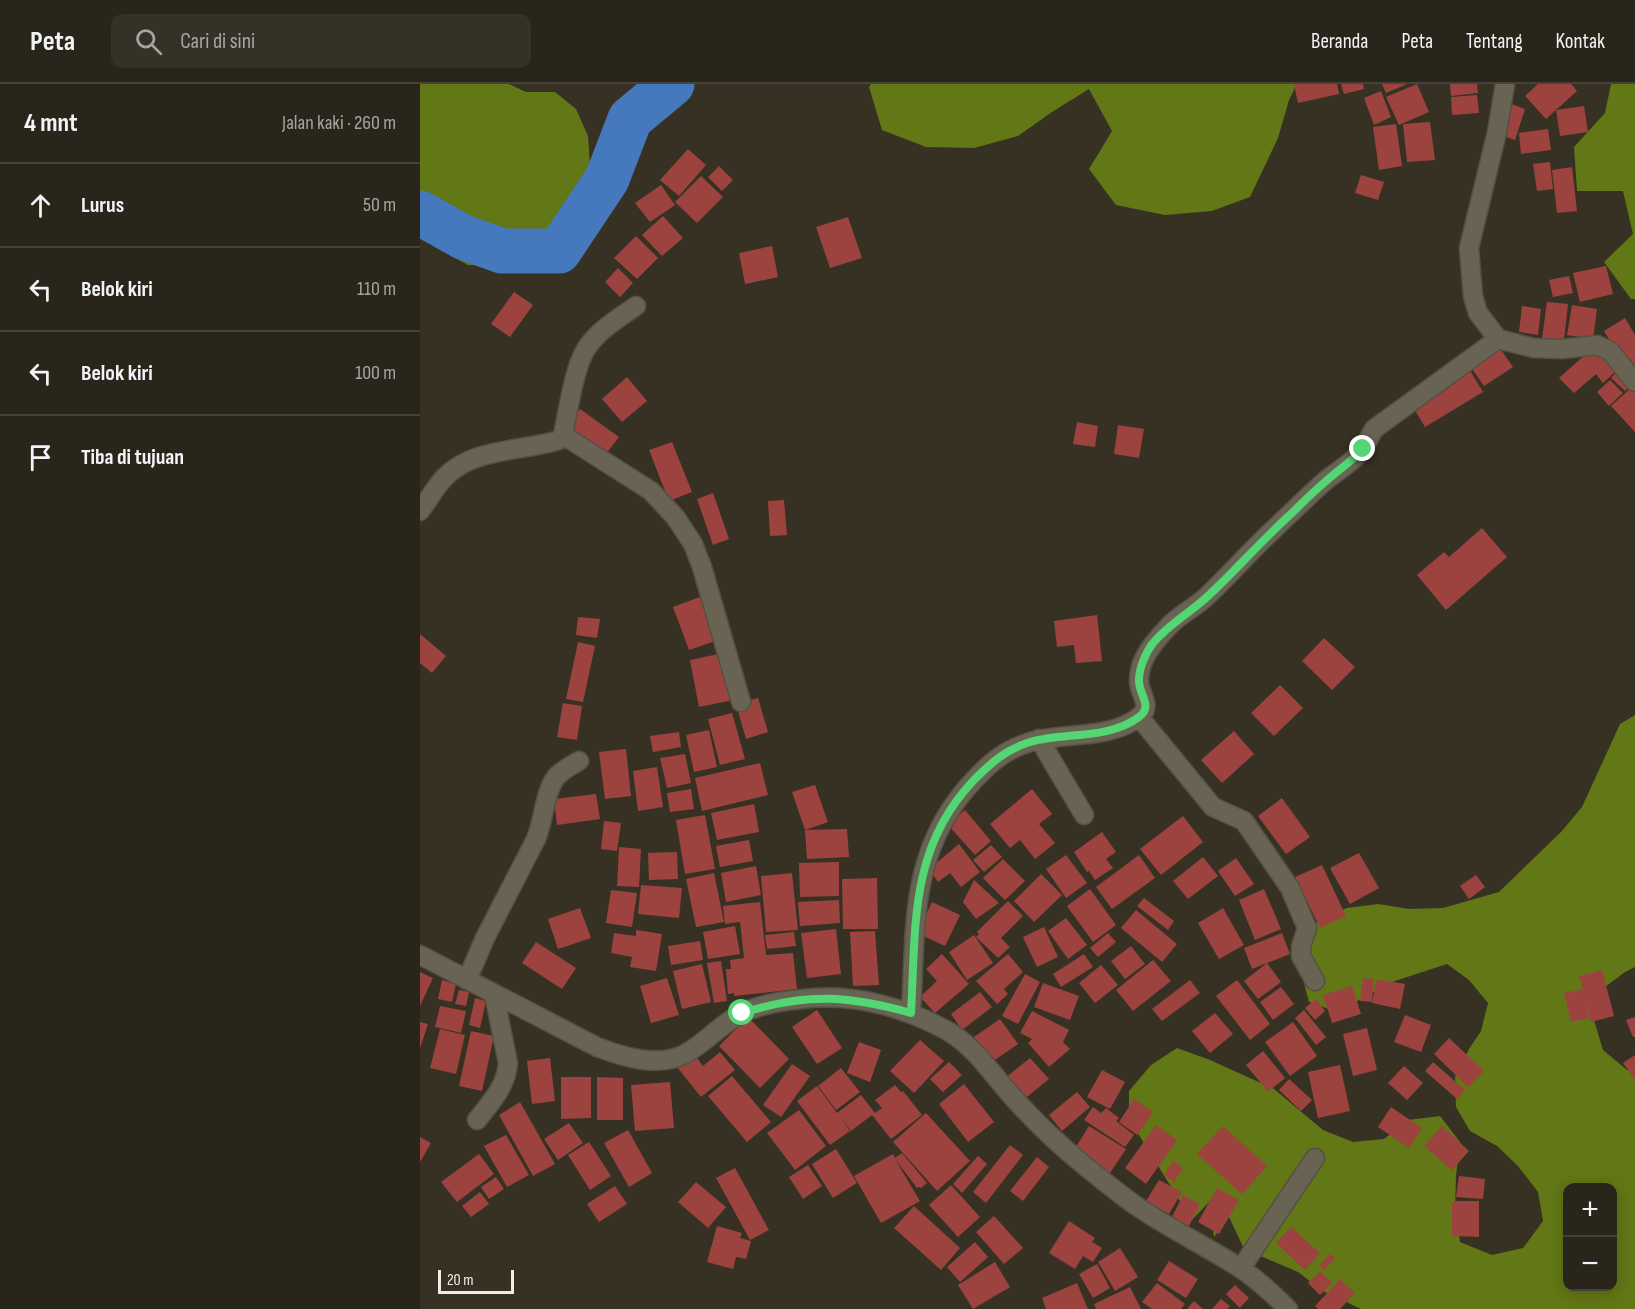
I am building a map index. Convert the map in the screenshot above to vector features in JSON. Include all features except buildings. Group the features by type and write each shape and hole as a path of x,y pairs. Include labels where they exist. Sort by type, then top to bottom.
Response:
{"street":[{"path":"1505,84 1497,132 1469,248 1472,287 1478,313 1498,339 1534,348 1562,349 1597,345 1610,351 1635,382"},
{"path":"420,512 444,478 473,459 556,441 563,435 581,359 586,347 605,329 636,306"},
{"path":"911,1013 919,890 927,855 940,824 958,797 994,759 1018,746 1039,740 1120,727 1140,717 1146,705 1138,678 1144,657 1152,644 1172,623 1202,601 1265,537 1354,458 1363,449 1374,429 1498,339"},
{"path":"563,435 651,491 676,518 693,544 702,567 741,702"},
{"path":"1140,717 1213,807 1244,821 1290,888 1307,928 1301,946 1301,956 1315,981"},
{"path":"1039,740 1084,815"},
{"path":"467,980 485,938 542,825 549,788 557,776 579,761"},
{"path":"420,955 597,1047 620,1056 649,1060 675,1058 684,1054 742,1013 768,1005 802,999 835,998 858,1000 911,1013 949,1032 965,1044 988,1065 1009,1093 1034,1119 1083,1164 1135,1205 1241,1268 1288,1309"},
{"path":"477,1120 503,1086 507,1071 508,1063 494,994"},
{"path":"1241,1268 1315,1158"}],"green space":[{"path":"420,84 509,84 526,92 555,92 576,109 588,136 590,164 587,192 580,221 565,248 537,262 504,266 468,265 439,249 420,235"},
{"path":"871,84 1297,84 1289,100 1278,138 1250,197 1212,211 1165,215 1116,205 1089,169 1112,131 1089,89 1018,136 974,148 926,147 882,130 869,87"},
{"path":"1611,84 1635,84 1635,299 1631,299 1604,262 1633,234 1623,191 1577,191 1574,147 1605,113"},
{"path":"1635,715 1635,967 1601,990 1594,1020 1603,1050 1627,1070 1635,1073 1635,1309 1361,1309 1321,1290 1298,1272 1244,1249 1229,1217 1214,1237 1209,1202 1192,1220 1129,1119 1129,1091 1151,1065 1177,1048 1274,1089 1323,1130 1353,1142 1384,1139 1408,1120 1440,1116 1460,1142 1455,1211 1460,1242 1492,1255 1523,1248 1543,1221 1538,1192 1518,1166 1497,1146 1470,1131 1456,1107 1455,1077 1481,1031 1488,1003 1469,980 1447,964 1395,981 1337,1012 1309,1002 1302,975 1307,946 1318,920 1347,908 1378,904 1409,909 1443,908 1499,892 1561,832 1582,807 1620,724"}],"waterway":[{"path":"420,213 463,237 502,251 559,251 607,179 630,119 672,84"}],"route":[{"path":"742,1013 768,1005 802,999 835,998 858,1000 911,1013 919,890 927,855 940,824 958,797 994,759 1018,746 1039,740 1120,727 1140,717 1144,713 1146,703 1138,678 1144,657 1152,644 1172,623 1219,586 1265,537 1363,449"}]}
